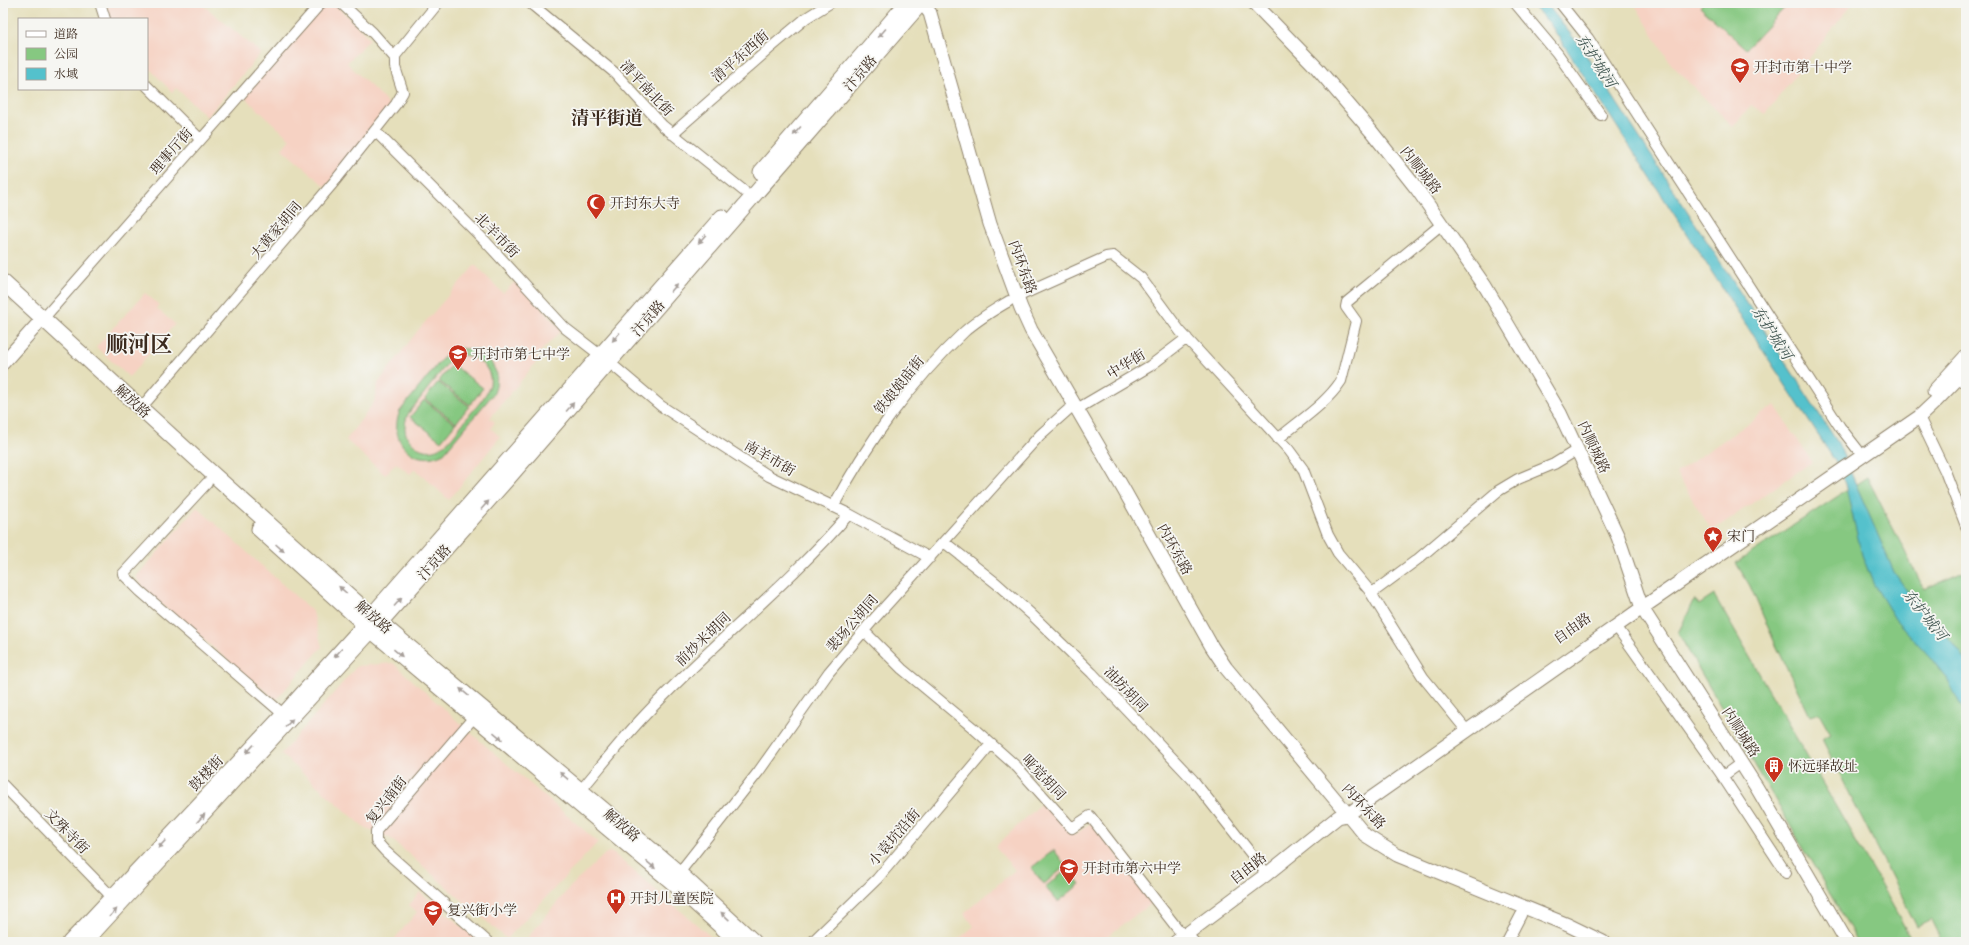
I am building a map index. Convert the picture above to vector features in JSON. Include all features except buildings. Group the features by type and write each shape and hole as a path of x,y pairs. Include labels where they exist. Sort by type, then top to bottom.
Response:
{"main road":[{"name":"汴京路","path":"605,359 744,191 907,3"},
{"name":"汴京路","path":"372,623 922,3"},
{"name":"解放路","path":"3,282 39,322 207,483 372,623 581,790 680,873 754,942"},
{"name":"解放路","path":"3,295 39,322 142,408 474,717 671,881 738,942"}],"street":[{"path":"100,3 105,18"},
{"name":"理事厅街","path":"39,322 320,3"},
{"path":"341,3 373,33 394,58 398,50 438,3"},
{"name":"清平南北街","path":"530,3 615,73 672,134 744,191"},
{"name":"清平东西街","path":"672,134 806,18 830,3"},
{"name":"内环东路","path":"922,3 924,20 983,227 1013,299 1024,334 1073,410 1212,647 1235,679 1342,813 1359,841 1393,863 1584,942"},
{"name":"内顺城路","path":"1254,3 1317,68 1417,188 1485,286 1560,413 1618,537 1641,604 1742,763 1847,942"},
{"path":"1516,3 1557,53 1601,115"},
{"path":"1560,3 1588,38 1840,427 1855,454"},
{"name":"大黄家胡同","path":"142,408 334,182 396,104 403,92 395,67 394,58"},
{"path":"148,87 200,139"},
{"name":"北羊市街","path":"375,131 485,241 565,328 605,359"},
{"path":"1278,439 1332,393 1341,381 1356,321 1346,307 1347,302 1442,224"},
{"name":"铁娘娘庙街","path":"834,507 853,470 871,444 903,401 939,358 965,331 986,315 1013,299 1106,257 1113,256 1141,278 1164,310 1187,338"},
{"path":"3,364 39,322"},
{"path":"1187,338 1289,450 1303,469 1328,535 1338,553 1372,593 1423,677 1464,728"},
{"name":"中华街","path":"1073,410 1150,366 1187,338"},
{"path":"1855,454 1913,411 1966,356"},
{"name":"南羊市街","path":"605,359 661,406 689,426 769,476 849,514 930,558"},
{"path":"1855,454 1918,417 1966,370"},
{"name":"裴场公胡同","path":"680,873 759,771 829,672 1040,435 1073,410"},
{"path":"1918,417 1945,471 1966,526"},
{"path":"1372,593 1418,560 1498,492 1518,479 1554,464 1577,450"},
{"name":"自由路","path":"1185,939 1342,813 1855,454"},
{"path":"207,483 123,574 140,591 283,714"},
{"name":"前炒米胡同","path":"581,790 645,714 827,540 849,514"},
{"name":"油坊胡同","path":"944,542 996,583 1031,614 1092,673 1192,780 1267,874"},
{"name":"自由路","path":"1464,728 1616,626 1641,604"},
{"name":"鼓楼街","path":"69,942 283,714 372,623"},
{"name":"鼓楼街","path":"86,942 372,623"},
{"path":"1616,626 1722,776 1786,873"},
{"name":"哑觉胡同","path":"864,631 902,669 1017,767 1072,828 1090,816 1185,939"},
{"name":"复兴南街","path":"474,717 376,831 376,840 385,851 488,942"},
{"name":"小袁坑沿街","path":"812,942 876,879 991,744"},
{"path":"1722,776 1742,763"},
{"name":"文殊寺街","path":"3,785 112,897"},
{"name":"内环东路","path":"1342,813 1365,835 1396,855 1561,922 1603,942"},
{"path":"1507,942 1521,915"}],"shaded area":[{"path":"111,3 201,3 261,53 207,117 176,88 172,92 148,67 151,63 148,60 148,18 108,18 107,7"},
{"path":"325,3 334,3 370,39 347,63 391,106 326,187 282,149 290,139 243,96"},
{"name":"开封市第十中学","path":"1634,3 1853,3 1765,114 1751,105 1733,127 1671,64"},
{"name":"开封市第七中学","path":"475,265 503,293 516,281 562,330 536,356 539,359 490,418 495,422 491,428 500,437 449,500 415,469 410,474 396,463 385,475 346,440 374,402 378,383 419,329"},
{"path":"145,293 159,305 156,308 175,324 129,377 96,347"},
{"path":"1775,405 1812,462 1712,531 1676,473"},
{"path":"197,507 313,612 322,647 276,700 145,591 136,577"},
{"path":"393,663 473,735 598,842 507,939 390,838 364,827 281,754 357,666"},
{"name":"开封市第六中学","path":"1044,801 1075,835 1092,822 1154,901 1100,942 955,942 974,926 964,913 1015,870 995,847"},
{"name":"开封儿童医院","path":"610,852 717,942 524,942 570,887 606,853"},
{"name":"复兴街小学","path":"420,892 481,942 392,942 417,912 409,905"}],"green space":[{"path":"1703,3 1789,3 1746,49 1700,7"},
{"path":"458,348 478,350 489,358 497,374 496,387 494,393 444,453 433,457 413,455 400,442 397,432 397,422 400,411 446,354","holes":["462,355 468,356 480,362 488,371 490,383 486,394 453,436 443,446 435,450 420,449 408,439 405,432 408,414 450,360"]},
{"path":"452,364 483,388 470,405 439,381"},
{"path":"438,382 469,406 456,423 425,399"},
{"path":"424,400 455,424 441,441 410,417"},
{"path":"1867,477 1924,589 1966,571 1966,942 1942,942 1931,920 1917,927 1822,739 1831,734 1819,713 1810,716 1774,641 1750,586 1736,563"},
{"path":"1714,595 1913,942 1858,942 1678,633 1695,599 1699,605"},
{"path":"1054,850 1066,866 1044,884 1031,868"},
{"path":"1068,869 1080,884 1058,902 1045,887"}],"water":[{"name":"东护城河","path":"1530,3 1546,3 1580,46 1838,443 1894,572 1912,598 1953,643 1966,661 1966,716 1948,680 1930,657 1895,619 1873,583 1862,555 1845,484 1835,461 1550,24"}],"place":[{"name":"开封市第十中学","path":"1740,84"},
{"name":"开封东大寺","path":"596,220"},
{"name":"开封市第七中学","path":"458,371"},
{"name":"宋门","path":"1713,553"},
{"name":"怀远驿故址","path":"1774,783"},
{"name":"开封市第六中学","path":"1069,885"},
{"name":"开封儿童医院","path":"616,915"},
{"name":"复兴街小学","path":"433,927"}],"district":[{"name":"清平街道","path":"607,118"},
{"name":"顺河区","path":"139,344"}]}
